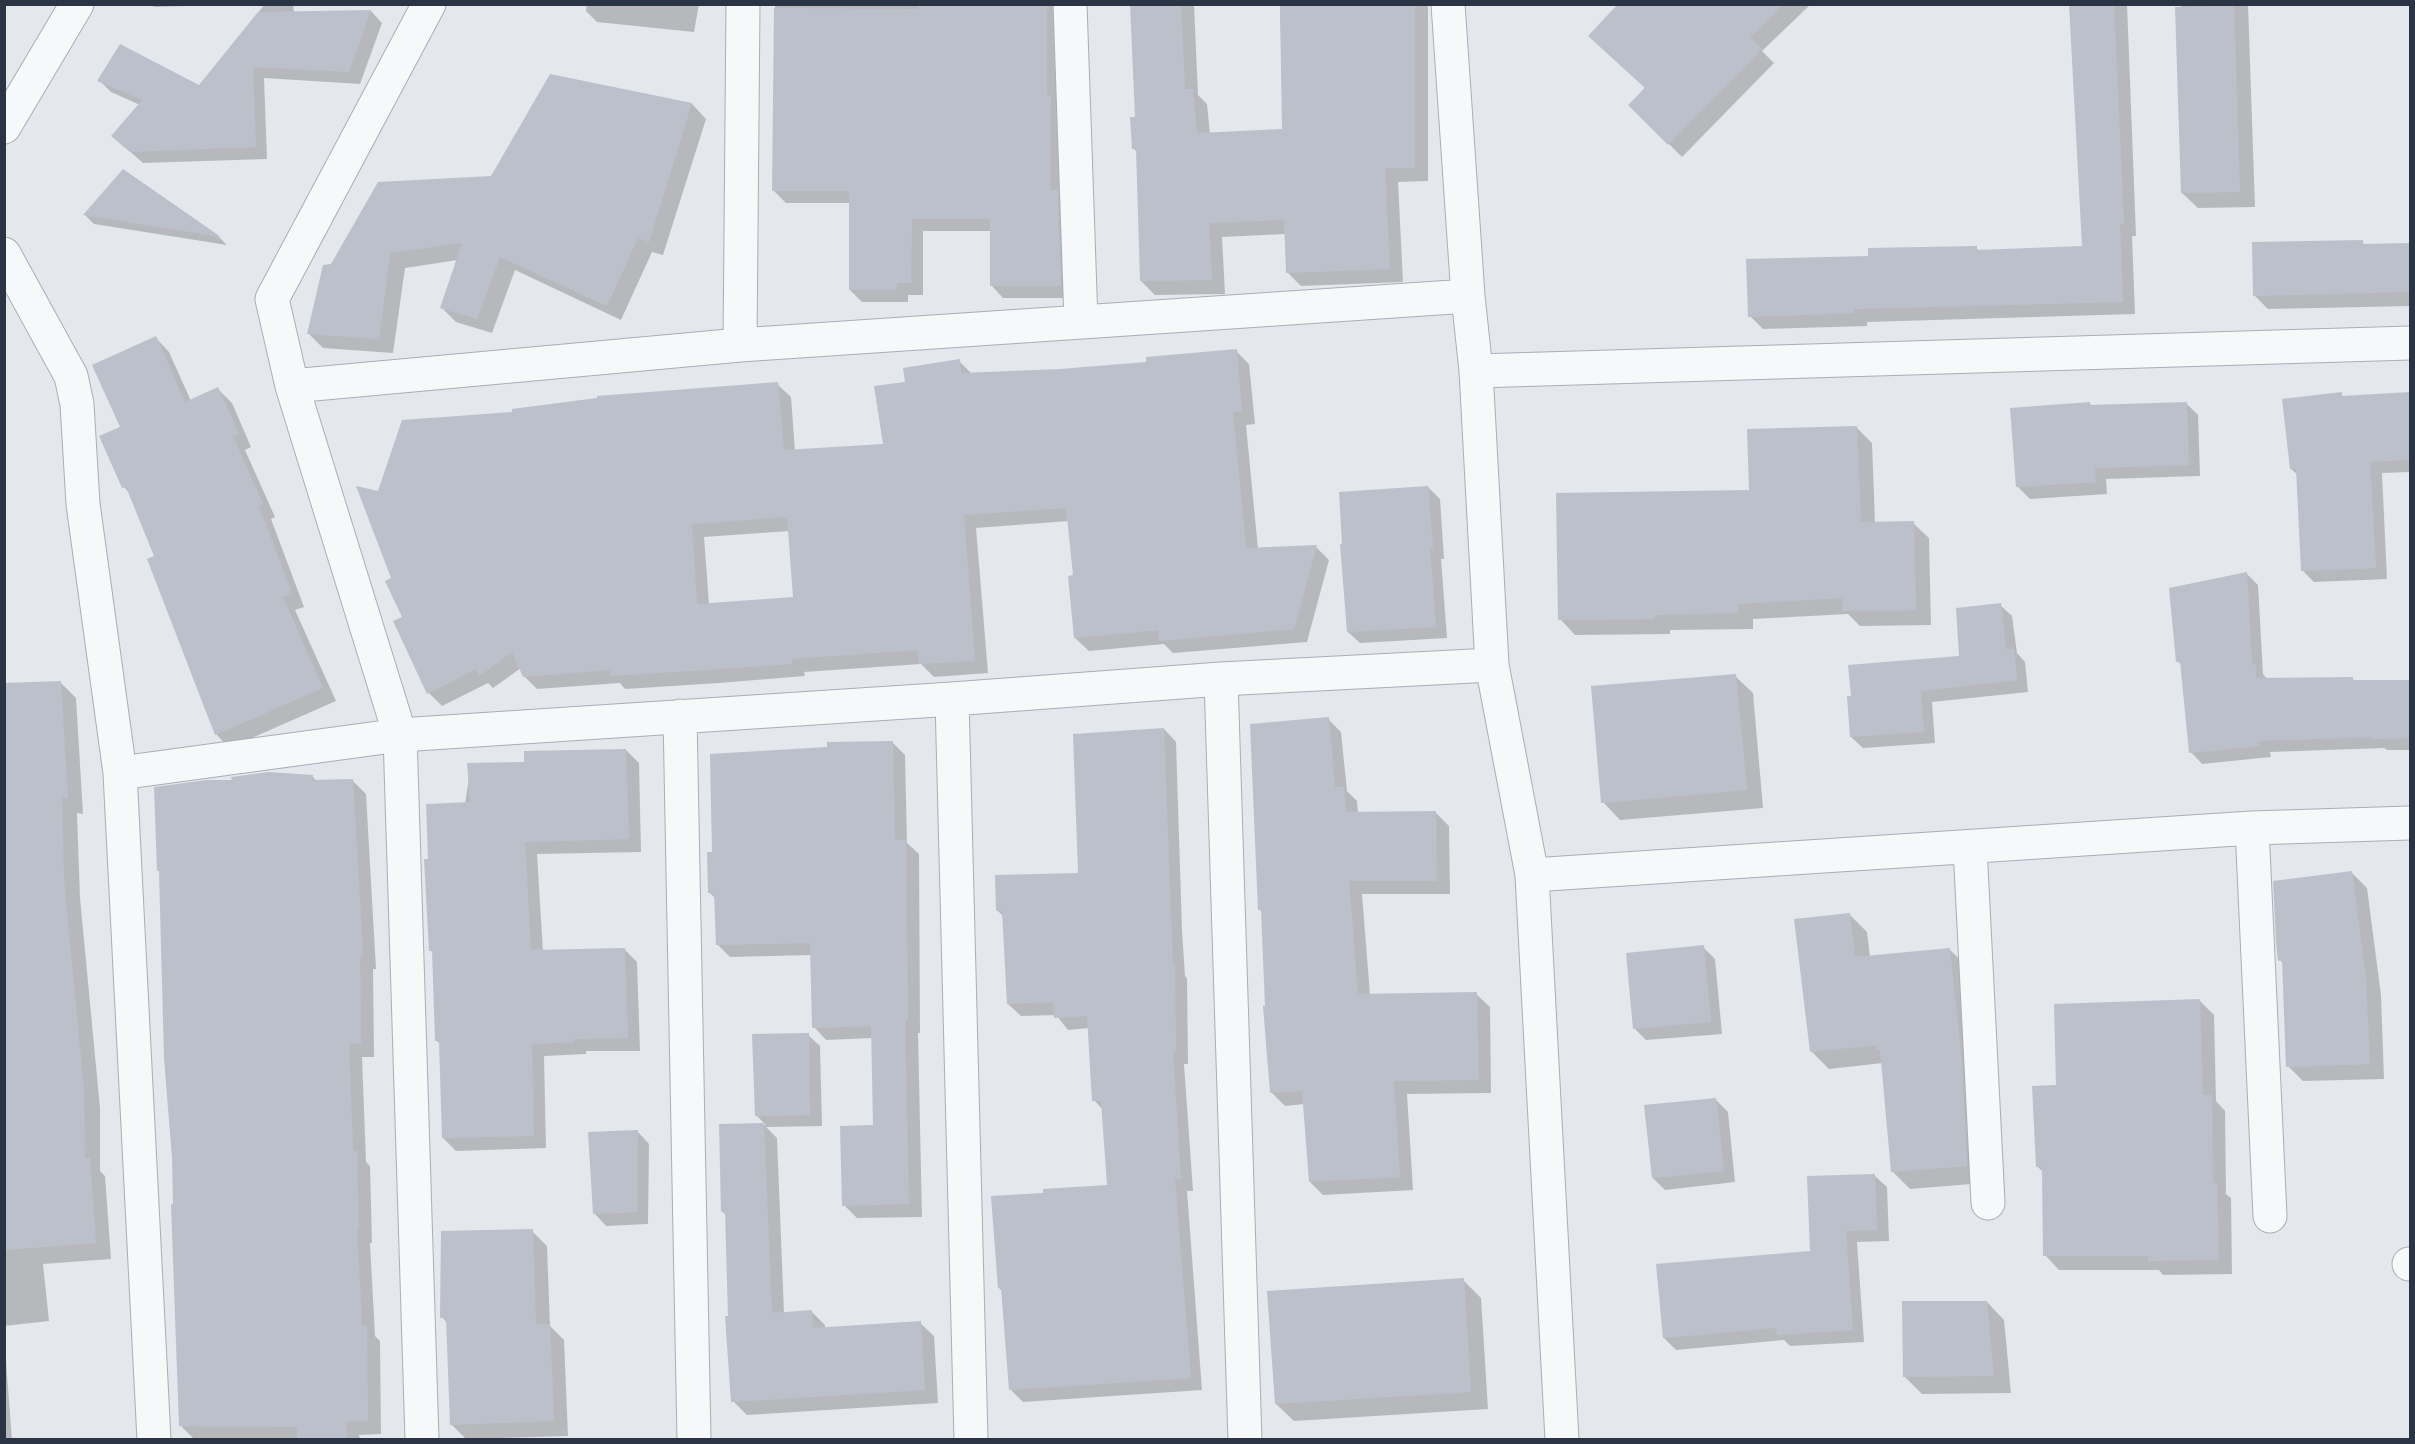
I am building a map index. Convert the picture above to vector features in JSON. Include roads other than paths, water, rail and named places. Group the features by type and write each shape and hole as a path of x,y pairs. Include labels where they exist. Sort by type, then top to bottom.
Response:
{"street":[{"path":"4,127 77,4"},
{"path":"422,1440 400,735 291,386 272,299 429,4"},
{"path":"740,345 743,4"},
{"path":"1070,4 1081,322"},
{"path":"1448,4 1468,296 1476,371 1492,665 1533,875 1562,1440"},
{"path":"4,254 71,376 77,404 83,504 120,773 154,1440"},
{"path":"291,386 740,345 1468,296"},
{"path":"1476,371 2410,343"},
{"path":"120,773 400,735 1221,679 1492,665"},
{"path":"1221,679 1245,1440"},
{"path":"952,699 971,1440"},
{"path":"680,716 694,1440"},
{"path":"1533,875 2252,828 2410,823"},
{"path":"2252,828 2270,1216"},
{"path":"1970,847 1989,1203"}]}
